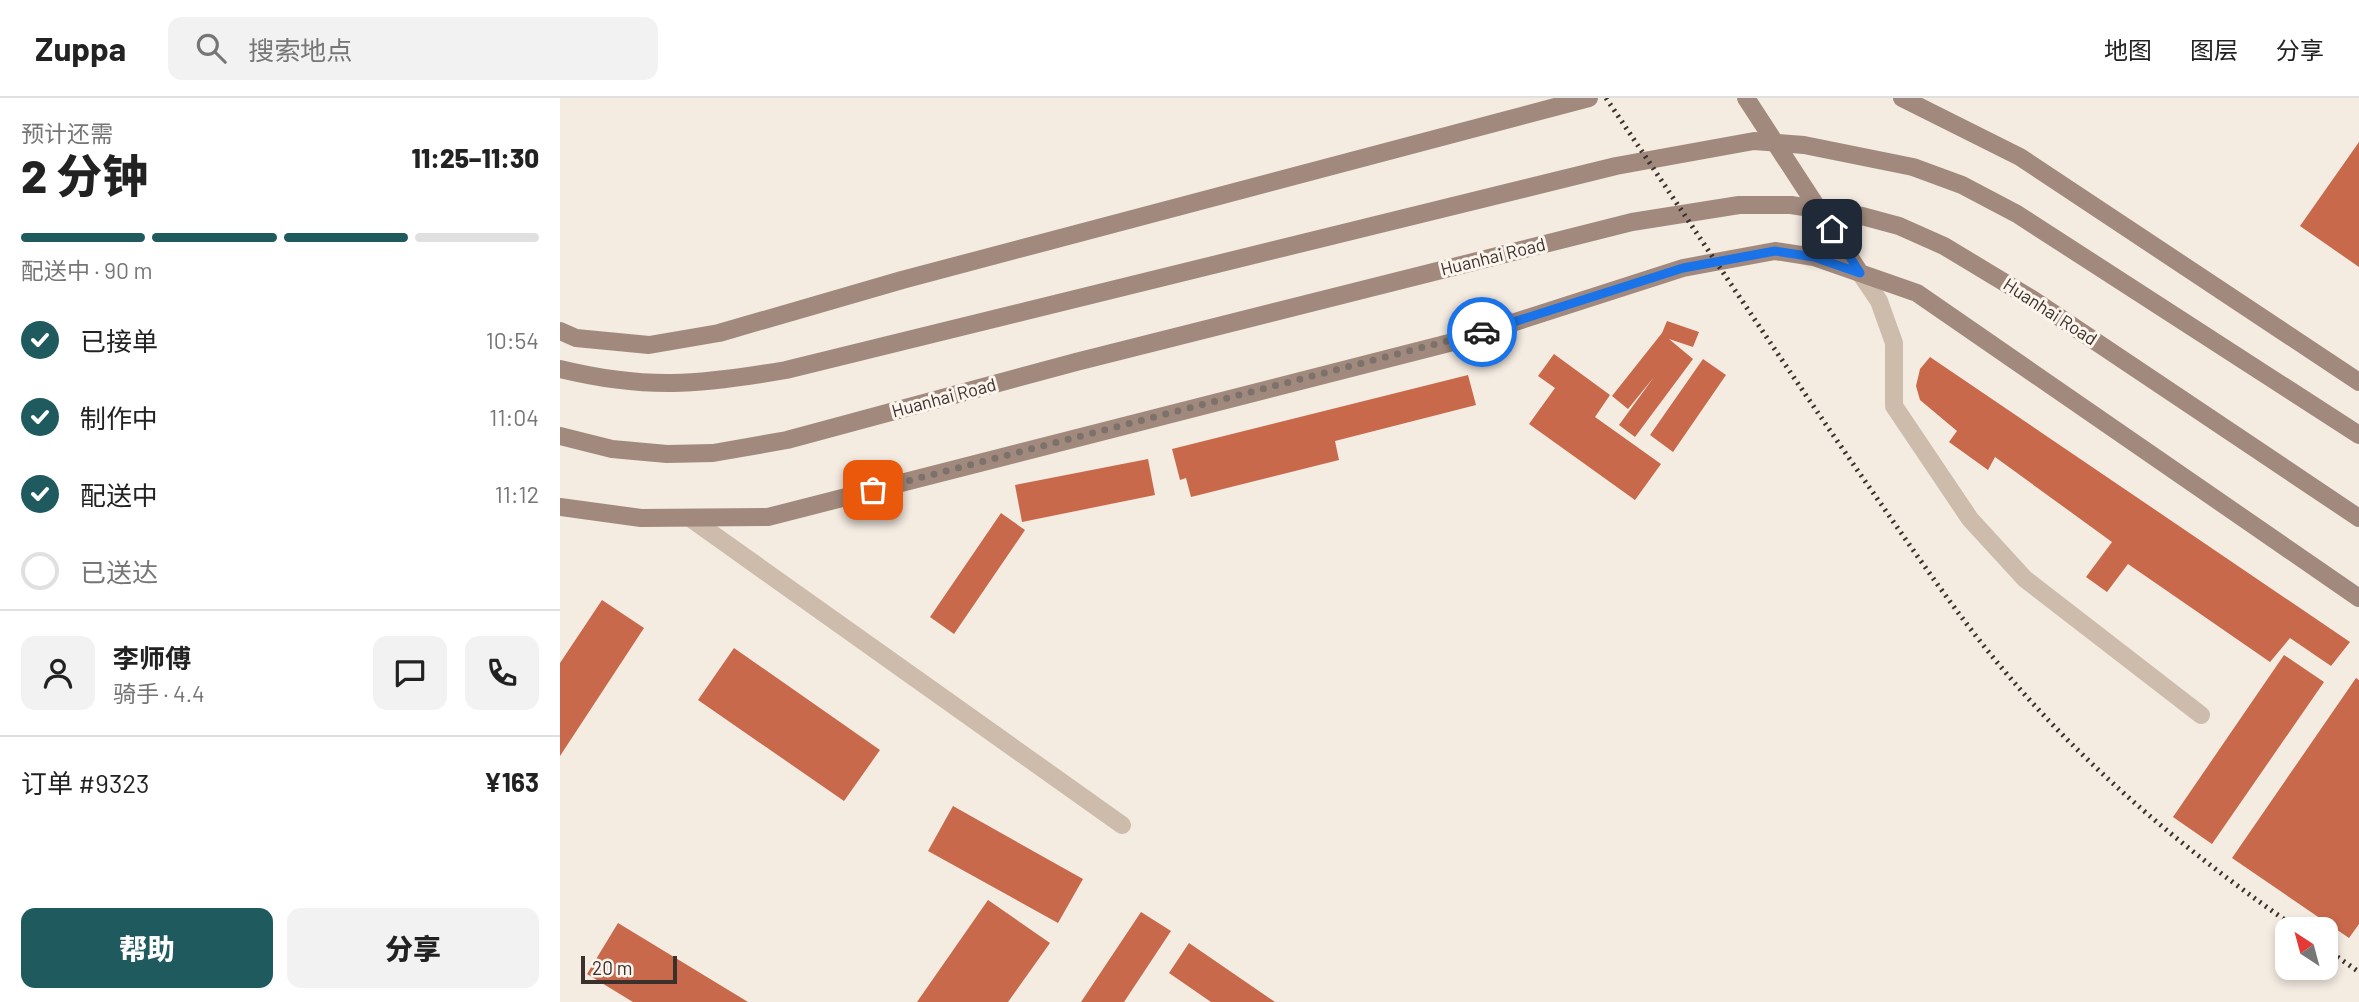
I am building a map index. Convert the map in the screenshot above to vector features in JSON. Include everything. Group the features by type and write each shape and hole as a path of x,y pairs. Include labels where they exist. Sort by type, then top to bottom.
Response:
{"main road":[{"path":"560,331 576,338 649,345 719,333 902,280 1589,98"},
{"path":"1746,98 1860,273"},
{"path":"1902,98 2021,157 2359,382"},
{"path":"560,369 607,380 660,384 728,380 786,370 1616,166 1754,141 1804,145 1913,166 1962,185 2017,214 2359,435"},
{"name":"Huanhai Road","path":"560,436 612,449 667,454 713,453 787,440 1076,362 1632,222 1739,205 1791,205 1862,216 1899,226 1944,246 2032,299 2359,518"},
{"path":"560,508 641,518 768,517 1453,342 1683,268 1775,251 1814,257 1917,293 2359,598"}],"street":[{"path":"1860,273 1879,301 1894,343 1894,406 1970,519 2025,579 2201,715"},
{"path":"690,518 1122,825"}],"building":[{"path":"2359,142 2359,267 2300,226"},
{"path":"1667,321 1699,332 1693,347 1669,339 1693,359 1635,437 1619,425 1654,377 1628,409 1612,396 1662,333"},
{"path":"1554,354 1610,395 1595,417 1661,464 1635,500 1529,424 1555,388 1538,376"},
{"path":"1930,357 2350,642 2331,666 2290,638 2270,662 2128,564 2107,592 2086,577 2112,542 1995,457 1988,470 1949,442 1957,431 1920,400 1916,386 1920,369"},
{"path":"1703,359 1726,375 1673,452 1650,435"},
{"path":"1468,375 1476,405 1335,441 1339,460 1191,497 1186,478 1180,480 1172,449"},
{"path":"1148,459 1155,495 1022,522 1015,485"},
{"path":"1001,513 1025,530 954,634 930,617"},
{"path":"602,600 644,628 560,756 560,663"},
{"path":"734,648 880,750 844,801 698,700"},
{"path":"2284,655 2324,682 2212,844 2173,817"},
{"path":"2356,678 2359,680 2359,924 2349,938 2338,930 2338,917 2318,917 2232,858"},
{"path":"953,806 1083,879 1058,923 928,851"},
{"path":"988,900 1050,943 1008,1002 917,1002"},
{"path":"1141,912 1171,931 1124,1002 1081,1002"},
{"path":"618,923 748,1002 633,1002 587,974"},
{"path":"1189,943 1275,1002 1211,1002 1169,973"}],"railway":[{"path":"1606,98 1867,484 1952,604 2006,673 2072,744 2144,811 2219,872 2281,917"},
{"path":"2338,957 2359,972"}],"way so far":[{"path":"873,490 1453,342 1482,332"}],"route":[{"path":"1482,332 1683,268 1775,251 1814,257 1860,273 1832,229"}]}
